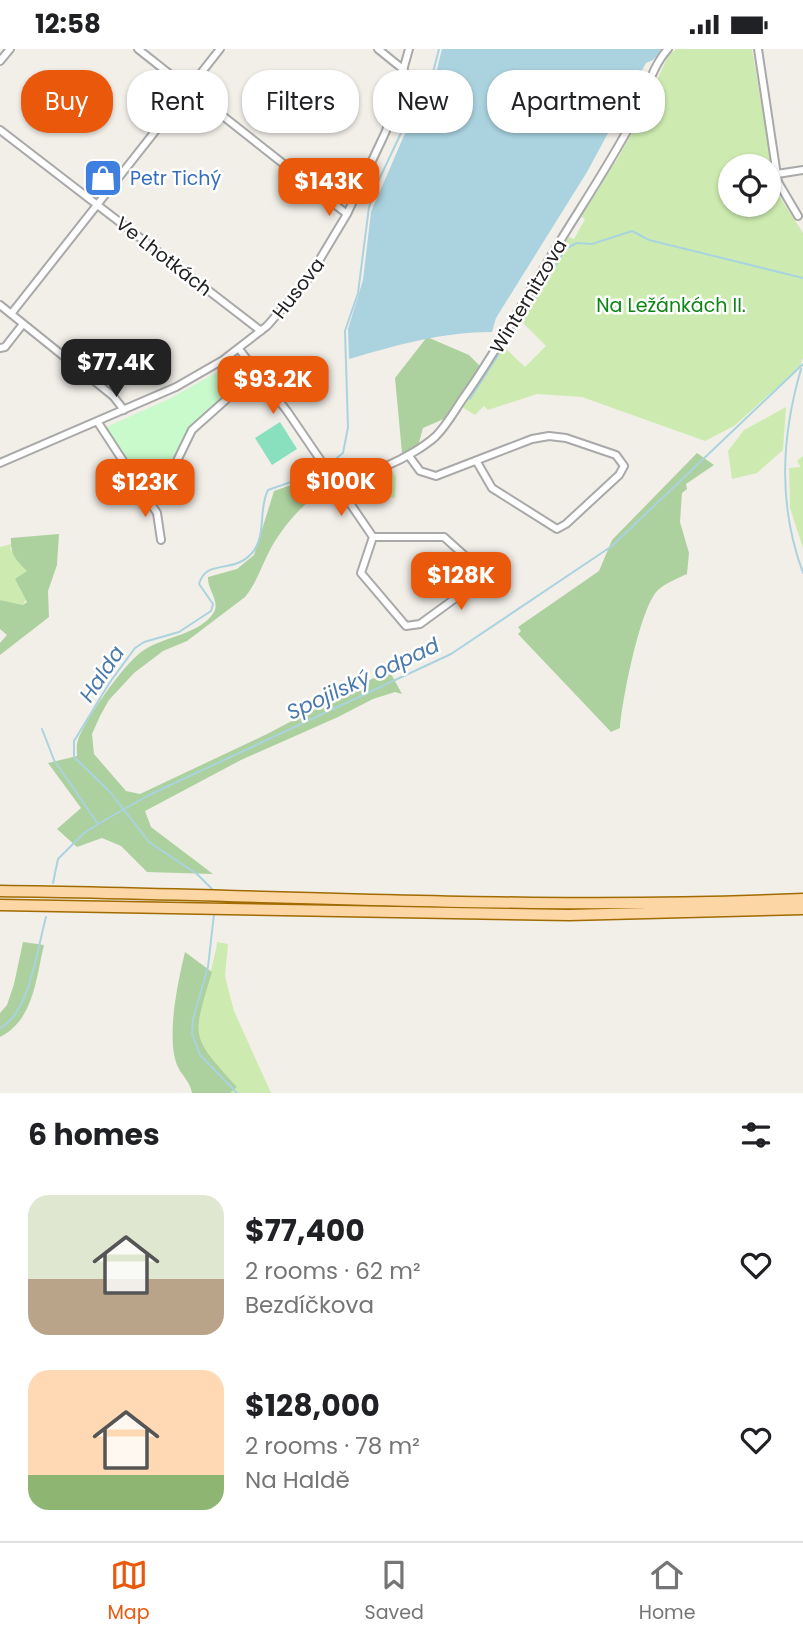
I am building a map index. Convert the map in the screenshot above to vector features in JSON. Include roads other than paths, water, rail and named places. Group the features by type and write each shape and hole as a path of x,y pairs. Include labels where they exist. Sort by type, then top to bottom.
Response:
{"main road":[{"path":"0,891 183,895 225,903 556,915 803,909"},
{"path":"0,905 183,908 225,903 559,905 803,899"}],"street":[{"path":"0,61 9,49"},
{"path":"138,49 164,70"},
{"path":"203,70 220,49"},
{"path":"377,49 404,70"},
{"name":"Husova","path":"404,70 409,49"},
{"name":"Winternitzova","path":"330,473 337,476 355,475 409,456 437,434 489,362 633,121 668,49"},
{"path":"758,49 774,154"},
{"path":"228,120 347,214"},
{"name":"Ve Lhotkách","path":"0,130 261,331"},
{"path":"11,314 153,133"},
{"name":"Husova","path":"0,463 191,379 239,349 261,331 308,279 347,214 385,133"},
{"path":"781,173 803,170"},
{"path":"781,189 798,216"},
{"path":"0,305 113,396 124,409"},
{"path":"0,348 5,347 23,324"},
{"path":"239,349 320,463 330,473 373,537"},
{"path":"144,493 174,467 192,431 257,372"},
{"path":"97,421 159,517 161,540"},
{"path":"409,456 417,468 431,477 477,462 532,439 555,436 616,455 624,466 619,475 566,524 557,529 492,488 477,462"},
{"path":"373,537 444,537 475,565 479,581 420,624 405,626 361,573 373,537"}],"water":[{"path":"442,49 662,49 642,70 487,70 487,133 608,133 587,172 496,318 492,332 437,337 349,359 348,329 363,280 371,212 405,133 473,133 473,70 437,70"}],"waterway":[{"name":"Halda","path":"214,891 197,874 149,842 110,792 74,757 74,741 110,682 135,648 144,642 179,632 211,611 213,604 199,584 208,571 245,560 252,553 259,539 263,505 268,490 319,472 343,453 348,427 345,331 358,293 369,207 411,112 429,88 439,49"},
{"path":"567,248 577,243 592,244 632,231 649,240 803,278"},
{"path":"470,399 562,255"},
{"name":"Spojilský odpad","path":"53,883 58,859 84,833 98,824 149,795 451,654 612,546 803,364"},
{"path":"801,369 789,420 785,471 789,522 803,573"},
{"path":"42,729 54,760 98,824"},
{"name":"Halda","path":"214,914 208,967 193,1019 192,1034 200,1055 237,1093"},
{"name":"Spojilský odpad","path":"0,1028 19,1009 25,995 46,917"}],"place":[{"name":"Petr Tichý","path":"103,178"}],"park label":[{"name":"Na Ležánkách II.","path":"671,305"}]}
